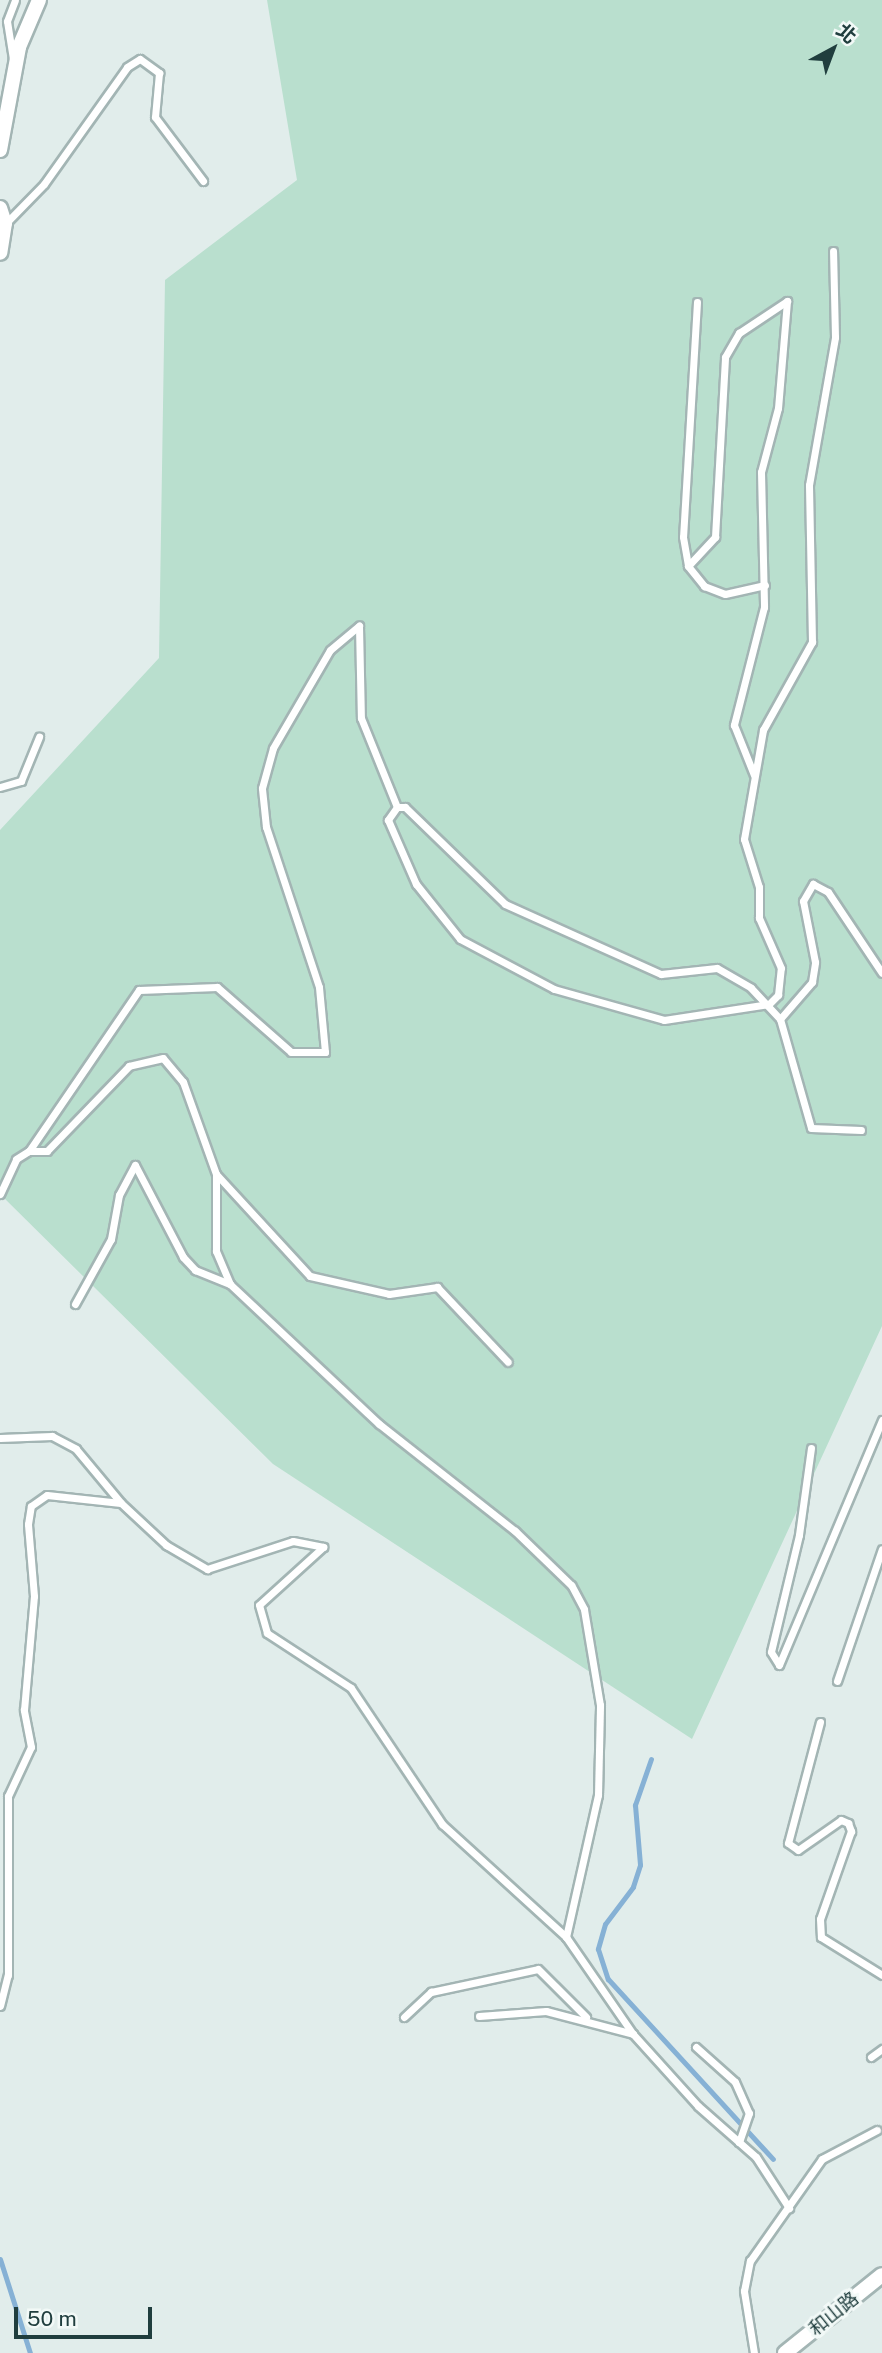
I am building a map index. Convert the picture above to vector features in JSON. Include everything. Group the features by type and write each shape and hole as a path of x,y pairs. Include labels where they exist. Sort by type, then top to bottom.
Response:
{"street":[{"path":"0,150 17,80 19,47 39,0"},
{"path":"0,208 5,223 0,253"},
{"name":"和山路","path":"785,2353 882,2275"}],"lane":[{"path":"15,0 6,21 17,80"},
{"path":"5,223 44,184 127,67 140,60 159,73 155,117 203,181"},
{"path":"397,807 388,820 416,884 460,939 491,959 554,989 664,1020 769,1004 778,995 781,968 759,918 759,887 744,839 763,730 812,642 809,485 835,337 833,251"},
{"path":"688,566 715,537 725,357 739,333 787,301 778,408 761,472 765,585 734,725 754,775"},
{"path":"697,302 683,537 688,566 704,586 725,594 765,585"},
{"path":"0,1194 16,1159 29,1151 139,990 217,987 291,1052 325,1052 319,988 266,827 262,788 273,748 330,650 359,626 361,718 397,807"},
{"path":"0,787 21,781 39,737"},
{"path":"397,807 405,807 505,904 661,974 718,968 769,1004 780,1019 811,1128 861,1130"},
{"path":"780,1019 812,982 803,901 813,884 828,892 882,973"},
{"path":"29,1151 47,1151 130,1066 163,1058 183,1082 216,1174 216,1251 230,1284"},
{"path":"75,1304 111,1239 119,1195 135,1165 183,1257 195,1270 230,1284 379,1424 515,1531 578,1597 600,1705 598,1795 566,1937"},
{"path":"216,1174 310,1276 390,1294 437,1287 508,1362"},
{"path":"811,1448 799,1535 771,1652 779,1665 882,1420"},
{"path":"0,1438 52,1436 76,1449 121,1503 166,1545 207,1569 293,1541 323,1547 259,1605 267,1633 344,1681 442,1824 566,1937 633,2034 739,2142 789,2208"},
{"path":"0,2006 8,1975 8,1796 31,1747 24,1710 34,1596 31,1506 47,1495 70,1493 121,1503"},
{"path":"837,1681 882,1549"},
{"path":"820,1722 788,1843 798,1850 841,1820 848,1823 820,1919 821,1937 882,1975"},
{"path":"404,2017 430,1992 538,1969 586,2017"},
{"path":"479,2016 545,2011 586,2017 633,2034"},
{"path":"696,2047 735,2082 749,2113 739,2142"},
{"path":"871,2057 882,2049"},
{"path":"754,2353 744,2291 750,2261 822,2158 877,2130"}],"green space":[{"path":"267,0 882,0 882,1326 692,1739 273,1464 0,1194 0,830 159,658 165,280 297,180"}],"waterway":[{"path":"651,1759 635,1805 640,1865 633,1887 605,1924 598,1949 608,1979 773,2159"},
{"path":"0,2259 30,2353"}]}
